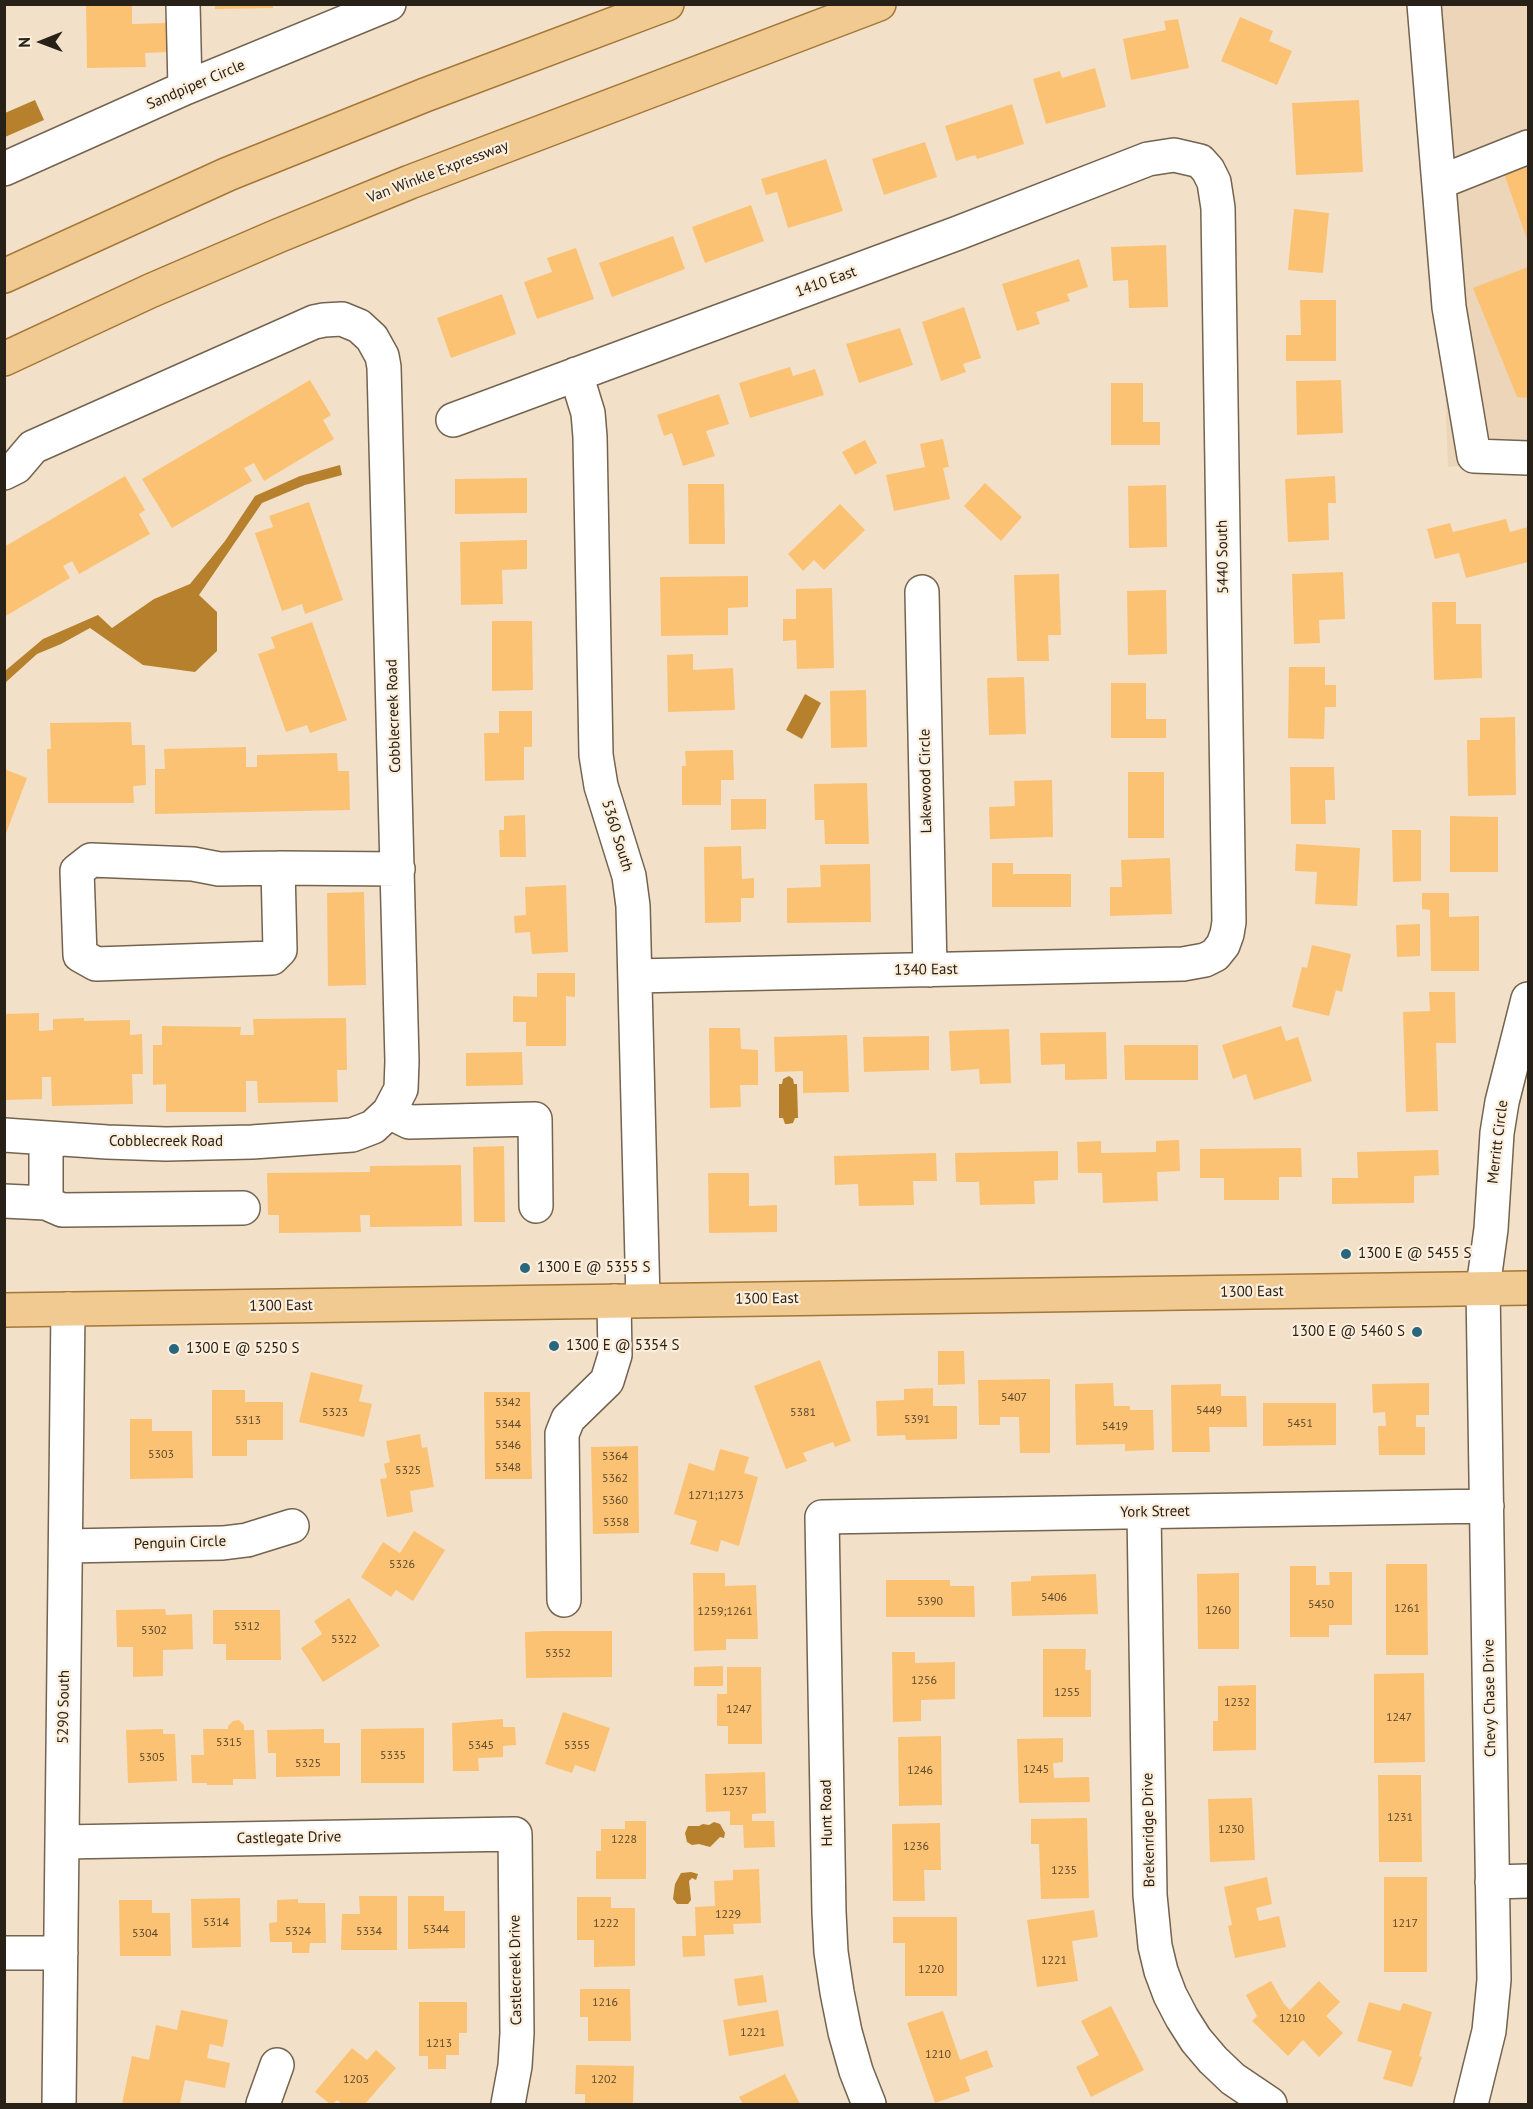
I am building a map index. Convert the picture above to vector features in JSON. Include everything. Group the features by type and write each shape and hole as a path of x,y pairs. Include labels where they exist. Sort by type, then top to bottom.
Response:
{"main road":[{"path":"4,276 228,174 425,95 667,4"},
{"name":"Van Winkle Expressway","path":"4,359 150,291 302,226 879,4"},
{"name":"1300 East","path":"4,1310 1528,1288"}],"street":[{"path":"183,4 184,88"},
{"name":"Sandpiper Circle","path":"4,169 184,88 375,12 389,4"},
{"path":"1424,4 1449,307 1474,456 1528,458"},
{"path":"1440,182 1528,147"},
{"name":"1410 East","path":"453,420 958,233 1148,159 1174,155 1200,161"},
{"name":"5440 South","path":"1200,161 1214,182 1218,208 1229,922 1227,934 1215,955"},
{"name":"Cobblecreek Road","path":"4,473 16,467 33,447 314,322 342,319 366,331 378,346 384,367 402,1080 398,1097 389,1112 373,1127 352,1135 252,1142 166,1144 4,1135"},
{"name":"5360 South","path":"564,1600 562,1434 568,1419 607,1381 629,1301 635,976 633,906 629,876 602,786 596,755 590,437 588,413 576,374"},
{"name":"Lakewood Circle","path":"922,592 930,969"},
{"path":"278,868 280,950 272,957 96,964 80,955 77,871 92,860 193,864 219,869 278,868 398,869"},
{"name":"1340 East","path":"635,976 1183,964 1205,960 1215,955"},
{"name":"Merritt Circle","path":"1483,1288 1491,1229 1497,1133 1502,1102 1528,999"},
{"path":"389,1112 409,1122 535,1119 536,1206"},
{"path":"46,1138 46,1203"},
{"path":"4,1201 46,1203 62,1210 243,1208"},
{"name":"Chevy Chase Drive","path":"1471,2104 1489,2031 1494,1980 1483,1288"},
{"name":"5290 South","path":"59,2104 68,1309"},
{"name":"York Street","path":"822,1517 1487,1506"},
{"name":"Brekenridge Drive","path":"1144,1512 1150,1895 1155,1946 1170,1995 1196,2040 1233,2079 1270,2104"},
{"name":"Hunt Road","path":"822,1517 831,1952 845,2032 868,2104"},
{"name":"Penguin Circle","path":"66,1546 223,1543 247,1540 292,1526"},
{"name":"Castlegate Drive","path":"63,1842 515,1834"},
{"name":"Castlecreek Drive","path":"508,2104 517,2050 515,1834"},
{"path":"1492,1881 1528,1881"},
{"path":"4,1953 61,1953"},
{"path":"263,2104 278,2065"}],"shaded area":[{"path":"1431,5 1528,5 1528,460 1448,467"},
{"path":"35,100 44,120 5,137 5,113"},
{"path":"340,465 342,475 305,485 262,503 199,595 217,612 217,651 195,672 143,665 90,628 37,654 5,683 5,671 43,639 98,615 112,628 154,599 190,584 225,541 255,496 300,476"},
{"path":"805,694 821,703 802,739 786,730"},
{"path":"789,1076 793,1079 794,1084 797,1084 798,1118 795,1118 793,1123 785,1124 783,1118 779,1118 779,1084 782,1084 783,1079"},
{"path":"714,1822 720,1824 725,1833 724,1838 720,1837 710,1847 692,1845 687,1842 685,1833 688,1826 709,1825"},
{"path":"681,1873 698,1874 696,1880 692,1878 689,1881 691,1900 688,1904 677,1904 673,1899 675,1884"}],"building":[{"path":"86,4 132,4 132,24 167,23 168,52 145,53 146,67 87,68"},
{"path":"215,4 273,4 273,8 215,9"},
{"path":"1240,17 1273,31 1269,41 1292,51 1277,85 1221,61"},
{"path":"1178,19 1189,68 1131,80 1123,39 1166,30 1164,21"},
{"path":"1095,68 1106,107 1046,124 1033,79 1060,71 1062,78"},
{"path":"1359,100 1363,172 1296,175 1292,103"},
{"path":"1012,104 1024,144 977,159 975,155 956,161 945,126"},
{"path":"925,142 937,177 884,195 872,159"},
{"path":"1528,158 1528,242 1502,168"},
{"path":"826,159 843,211 788,228 777,192 766,195 761,179"},
{"path":"751,205 764,241 705,263 692,227"},
{"path":"1294,209 1329,213 1323,273 1288,270"},
{"path":"673,236 685,269 612,297 599,263"},
{"path":"1166,245 1168,307 1129,308 1128,280 1113,281 1111,247"},
{"path":"576,248 594,299 537,319 524,282 552,272 547,258"},
{"path":"1079,259 1088,287 1067,294 1070,301 1036,312 1040,324 1017,331 1002,284"},
{"path":"1528,267 1528,398 1517,397 1473,288"},
{"path":"502,294 516,334 451,358 437,318"},
{"path":"1300,300 1336,300 1336,361 1286,361 1286,335 1301,335"},
{"path":"964,307 981,358 963,364 966,372 941,381 922,322"},
{"path":"900,328 913,365 859,383 846,344"},
{"path":"790,367 793,376 815,369 824,395 750,418 739,383"},
{"path":"310,380 331,415 323,420 334,439 264,481 254,463 244,468 252,481 172,528 142,479"},
{"path":"1341,380 1343,433 1297,435 1296,381"},
{"path":"1111,383 1143,383 1143,422 1160,422 1160,445 1111,445"},
{"path":"719,394 729,424 706,431 715,456 683,466 672,433 664,436 657,415"},
{"path":"943,439 949,467 943,468 950,499 894,511 886,475 925,467 920,444"},
{"path":"865,440 877,463 855,475 842,452"},
{"path":"125,476 145,510 139,514 150,534 79,574 72,561 63,566 70,578 4,617 4,547"},
{"path":"1335,476 1336,503 1328,503 1329,540 1288,542 1285,479"},
{"path":"527,478 527,513 455,514 455,479"},
{"path":"985,483 1022,517 1001,541 964,506"},
{"path":"688,484 724,484 725,544 689,544"},
{"path":"1166,485 1167,547 1129,548 1128,486"},
{"path":"309,502 343,600 305,614 302,604 282,611 255,533 273,527 269,516"},
{"path":"840,504 865,530 824,570 814,560 803,571 788,554"},
{"path":"1506,519 1510,532 1528,527 1528,562 1466,578 1459,553 1435,559 1427,529 1450,523 1453,532"},
{"path":"527,540 527,569 502,570 503,604 461,605 460,542"},
{"path":"1343,572 1345,619 1319,620 1320,643 1294,644 1292,574"},
{"path":"1059,574 1061,635 1048,635 1049,661 1017,661 1014,575"},
{"path":"748,576 748,607 728,608 728,635 661,636 660,577"},
{"path":"832,588 834,668 797,669 796,640 783,641 783,619 796,619 796,589"},
{"path":"1166,590 1167,654 1128,655 1127,591"},
{"path":"1432,602 1456,602 1456,624 1481,624 1482,678 1434,680"},
{"path":"492,621 532,621 533,690 492,691"},
{"path":"312,622 347,720 310,733 307,725 286,732 258,654 275,648 271,637"},
{"path":"693,654 693,670 733,668 735,710 668,712 667,655"},
{"path":"1289,667 1325,667 1325,685 1336,685 1336,707 1325,707 1324,739 1288,738"},
{"path":"1024,677 1026,734 989,735 987,678"},
{"path":"1111,683 1146,683 1146,719 1166,719 1166,738 1111,738"},
{"path":"866,690 867,747 831,748 830,691"},
{"path":"499,711 532,711 532,747 524,747 524,780 485,781 484,733 499,733"},
{"path":"1515,717 1516,795 1468,796 1467,740 1480,740 1480,718"},
{"path":"131,722 132,745 145,745 146,785 133,786 134,803 48,803 47,749 51,749 50,723"},
{"path":"246,747 246,767 257,767 257,755 337,753 338,771 349,771 350,810 155,814 155,769 165,769 164,749"},
{"path":"733,750 734,780 721,780 721,805 682,805 682,766 686,766 685,751"},
{"path":"1290,767 1334,767 1335,800 1325,800 1326,824 1291,824"},
{"path":"4,769 27,778 5,836 4,836"},
{"path":"1128,772 1164,772 1164,838 1128,838"},
{"path":"1052,780 1053,837 990,839 989,807 1015,806 1014,781"},
{"path":"867,783 869,844 825,844 824,820 815,820 814,784"},
{"path":"731,799 766,799 766,829 731,830"},
{"path":"525,815 526,857 500,857 499,830 504,830 504,816"},
{"path":"1450,816 1498,817 1498,872 1450,872"},
{"path":"1392,830 1421,830 1421,881 1393,882"},
{"path":"1296,844 1360,848 1357,906 1315,904 1317,872 1295,871"},
{"path":"741,846 742,879 754,878 754,898 741,898 741,922 705,923 704,847"},
{"path":"1170,858 1172,914 1110,916 1110,887 1122,887 1121,860"},
{"path":"992,863 1013,863 1013,874 1071,874 1071,907 992,907"},
{"path":"870,864 871,922 787,923 787,888 821,887 820,865"},
{"path":"566,885 568,952 532,954 530,932 515,933 514,916 526,915 525,887"},
{"path":"364,892 366,985 328,986 327,893"},
{"path":"1422,893 1449,893 1449,917 1479,916 1479,971 1431,971 1430,910 1422,909"},
{"path":"1420,924 1420,956 1397,957 1396,925"},
{"path":"1312,945 1351,954 1342,992 1336,990 1329,1016 1292,1007 1302,967 1307,968"},
{"path":"537,973 575,973 575,997 566,996 566,1046 526,1046 526,1022 513,1022 513,996 537,997"},
{"path":"1429,992 1455,992 1456,1043 1436,1043 1438,1111 1406,1112 1403,1012 1430,1011"},
{"path":"39,1013 39,1031 53,1030 53,1019 130,1020 130,1035 142,1034 143,1074 132,1074 133,1104 52,1106 51,1077 42,1077 42,1099 4,1100 4,1016 6,1014"},
{"path":"346,1018 347,1070 337,1070 338,1102 258,1103 257,1081 246,1081 246,1112 166,1112 166,1084 153,1085 153,1045 162,1045 162,1026 241,1027 240,1035 254,1035 253,1019"},
{"path":"1281,1026 1286,1041 1298,1037 1312,1081 1254,1100 1246,1074 1233,1079 1222,1045"},
{"path":"709,1028 740,1028 741,1049 758,1050 758,1085 740,1085 741,1107 710,1108"},
{"path":"1009,1029 1011,1083 980,1084 979,1069 951,1071 949,1031"},
{"path":"1106,1032 1107,1079 1065,1080 1065,1064 1041,1065 1040,1033"},
{"path":"847,1035 849,1092 803,1093 803,1071 775,1072 774,1037"},
{"path":"929,1036 929,1070 864,1072 863,1037"},
{"path":"1124,1045 1198,1045 1198,1080 1125,1080"},
{"path":"522,1052 523,1085 466,1086 466,1053"},
{"path":"1179,1140 1180,1171 1157,1172 1158,1201 1103,1203 1102,1173 1078,1173 1077,1142 1101,1141 1101,1153 1156,1152 1156,1141"},
{"path":"504,1146 505,1222 474,1222 473,1147"},
{"path":"1301,1148 1302,1177 1279,1177 1279,1200 1224,1200 1224,1178 1200,1178 1200,1149"},
{"path":"1438,1150 1439,1175 1414,1176 1414,1203 1332,1204 1332,1178 1358,1178 1357,1152"},
{"path":"1058,1151 1058,1180 1034,1181 1035,1204 980,1205 979,1182 956,1182 955,1153"},
{"path":"936,1153 937,1181 913,1181 914,1205 859,1206 858,1184 835,1185 834,1156"},
{"path":"461,1165 462,1226 370,1227 370,1215 360,1215 361,1232 279,1233 279,1215 268,1215 267,1173 370,1172 370,1166"},
{"path":"708,1173 749,1173 749,1206 777,1205 777,1232 709,1233"},
{"path":"938,1351 964,1351 965,1384 938,1385"},
{"path":"820,1360 851,1441 835,1447 833,1442 803,1453 807,1461 786,1469 754,1386"},
{"path":"311,1372 363,1385 359,1401 372,1404 364,1437 299,1422"},
{"path":"1050,1379 1050,1453 1020,1453 1019,1417 1000,1417 1000,1425 979,1425 978,1380"},
{"path":"1113,1383 1114,1406 1130,1406 1130,1410 1153,1410 1154,1450 1125,1451 1125,1444 1076,1445 1075,1384"},
{"path":"1429,1383 1429,1415 1416,1415 1416,1427 1425,1427 1425,1455 1379,1455 1378,1426 1386,1426 1385,1412 1373,1413 1372,1384"},
{"path":"1221,1384 1221,1396 1246,1396 1247,1427 1209,1427 1210,1452 1172,1452 1171,1385"},
{"path":"933,1388 933,1406 957,1406 957,1439 906,1440 905,1435 877,1436 876,1401 904,1400 904,1389"},
{"path":"212,1390 245,1390 245,1402 283,1402 283,1440 247,1440 247,1456 212,1456"},
{"path":"484,1392 530,1392 532,1479 485,1479"},
{"path":"1263,1403 1336,1403 1336,1445 1263,1446"},
{"path":"130,1419 152,1419 152,1431 192,1431 193,1478 130,1479"},
{"path":"420,1434 422,1448 427,1447 434,1487 410,1491 413,1512 387,1517 380,1479 387,1478 384,1464 390,1462 386,1441"},
{"path":"638,1446 639,1533 593,1534 591,1447"},
{"path":"720,1449 749,1457 744,1473 758,1477 739,1546 721,1540 718,1552 690,1544 697,1521 674,1514 689,1463 714,1471"},
{"path":"414,1531 445,1550 413,1601 396,1590 391,1597 361,1577 383,1542 400,1553"},
{"path":"1386,1564 1427,1564 1428,1655 1386,1655"},
{"path":"1290,1566 1316,1566 1316,1585 1330,1585 1329,1572 1352,1572 1352,1625 1329,1625 1329,1637 1290,1637"},
{"path":"693,1573 725,1573 725,1586 756,1585 758,1639 726,1639 726,1650 694,1651"},
{"path":"1239,1573 1239,1649 1198,1649 1197,1574"},
{"path":"1096,1574 1098,1614 1012,1616 1011,1582 1031,1581 1031,1576"},
{"path":"886,1580 950,1580 950,1586 974,1586 975,1617 886,1617"},
{"path":"349,1598 380,1646 323,1682 301,1648 322,1634 314,1621"},
{"path":"165,1609 166,1615 192,1614 193,1649 163,1650 163,1676 133,1677 133,1647 117,1647 116,1610"},
{"path":"213,1610 280,1610 281,1660 226,1660 226,1644 213,1644"},
{"path":"612,1631 612,1677 526,1678 525,1632"},
{"path":"1043,1649 1086,1649 1085,1670 1091,1670 1091,1717 1043,1717"},
{"path":"892,1652 915,1652 915,1663 955,1662 955,1699 921,1700 921,1721 893,1722"},
{"path":"723,1666 723,1686 694,1686 694,1667"},
{"path":"727,1667 761,1667 762,1744 728,1744 728,1726 717,1726 717,1694 727,1694"},
{"path":"1424,1673 1425,1762 1374,1763 1374,1674"},
{"path":"1256,1685 1256,1750 1213,1751 1213,1721 1218,1721 1218,1686"},
{"path":"563,1712 610,1728 595,1772 575,1765 572,1773 545,1764"},
{"path":"503,1719 503,1727 515,1727 516,1745 503,1746 503,1757 478,1758 479,1771 453,1771 452,1723"},
{"path":"239,1720 244,1725 244,1730 254,1730 256,1779 233,1779 233,1785 192,1783 191,1755 204,1755 203,1729 228,1729 233,1721"},
{"path":"424,1728 424,1783 361,1783 361,1729"},
{"path":"163,1729 163,1734 175,1734 177,1781 128,1783 126,1730"},
{"path":"324,1729 324,1743 340,1743 340,1776 276,1777 276,1753 268,1753 267,1730"},
{"path":"941,1736 942,1805 899,1806 898,1737"},
{"path":"1063,1738 1063,1762 1053,1763 1054,1778 1089,1777 1090,1802 1019,1803 1017,1739"},
{"path":"765,1772 766,1813 752,1814 752,1821 774,1821 775,1847 744,1848 743,1825 730,1825 730,1811 706,1812 705,1774"},
{"path":"1378,1775 1421,1775 1422,1862 1379,1862"},
{"path":"1252,1798 1255,1860 1210,1862 1208,1799"},
{"path":"1087,1818 1089,1898 1041,1899 1039,1844 1031,1844 1031,1819"},
{"path":"625,1821 646,1821 646,1879 596,1879 596,1851 601,1851 601,1829 625,1829"},
{"path":"940,1823 941,1870 924,1870 925,1901 893,1901 892,1824"},
{"path":"759,1869 761,1923 733,1924 734,1934 704,1935 705,1956 683,1957 682,1936 696,1936 695,1907 715,1906 714,1881 733,1880 733,1870"},
{"path":"1267,1877 1272,1904 1256,1908 1259,1921 1279,1916 1286,1947 1235,1958 1228,1926 1232,1925 1224,1887"},
{"path":"1384,1877 1427,1877 1427,1972 1384,1972"},
{"path":"359,1896 397,1896 397,1950 341,1950 342,1914 360,1914"},
{"path":"408,1896 444,1896 444,1911 465,1911 465,1948 408,1949"},
{"path":"577,1897 611,1897 611,1908 635,1908 635,1966 594,1967 594,1940 577,1940"},
{"path":"240,1898 241,1947 192,1948 191,1899"},
{"path":"298,1899 298,1903 325,1903 326,1943 310,1943 309,1953 292,1953 292,1942 270,1942 269,1923 277,1922 277,1900"},
{"path":"119,1900 152,1900 152,1913 170,1913 171,1956 120,1956"},
{"path":"1094,1910 1098,1937 1072,1941 1078,1981 1037,1987 1027,1920"},
{"path":"893,1917 957,1917 957,1996 905,1996 905,1943 893,1943"},
{"path":"763,1975 767,2002 738,2006 734,1979"},
{"path":"1271,1981 1290,2010 1319,1981 1340,2002 1326,2016 1343,2033 1319,2057 1303,2040 1288,2056 1252,2021 1257,2016 1246,1995"},
{"path":"580,1989 630,1989 631,2041 588,2041 588,2017 580,2017"},
{"path":"419,2002 467,2002 467,2033 459,2033 459,2055 446,2055 446,2069 428,2069 428,2056 419,2056"},
{"path":"1369,2002 1400,2011 1403,2003 1432,2012 1419,2056 1422,2057 1412,2087 1383,2079 1392,2051 1357,2041"},
{"path":"1111,2006 1144,2070 1091,2097 1076,2067 1099,2055 1081,2021"},
{"path":"181,2010 228,2020 223,2047 210,2044 207,2058 230,2063 225,2088 185,2080 180,2104 122,2104 132,2056 149,2060 156,2025 177,2030"},
{"path":"778,2010 784,2046 729,2056 723,2020"},
{"path":"943,2011 960,2060 987,2050 993,2067 965,2077 970,2091 935,2103 907,2023"},
{"path":"352,2048 367,2060 376,2050 396,2068 365,2104 342,2104 337,2100 330,2104 315,2092"},
{"path":"576,2065 634,2066 633,2104 585,2104 585,2094 575,2094"},
{"path":"785,2074 800,2104 743,2104 739,2097"}],"place":[{"name":"1300 E @ 5455 S","path":"1346,1254"},
{"name":"1300 E @ 5355 S","path":"525,1268"},
{"name":"1300 E @ 5460 S","path":"1417,1332"},
{"name":"1300 E @ 5354 S","path":"554,1346"},
{"name":"1300 E @ 5250 S","path":"174,1349"}]}
